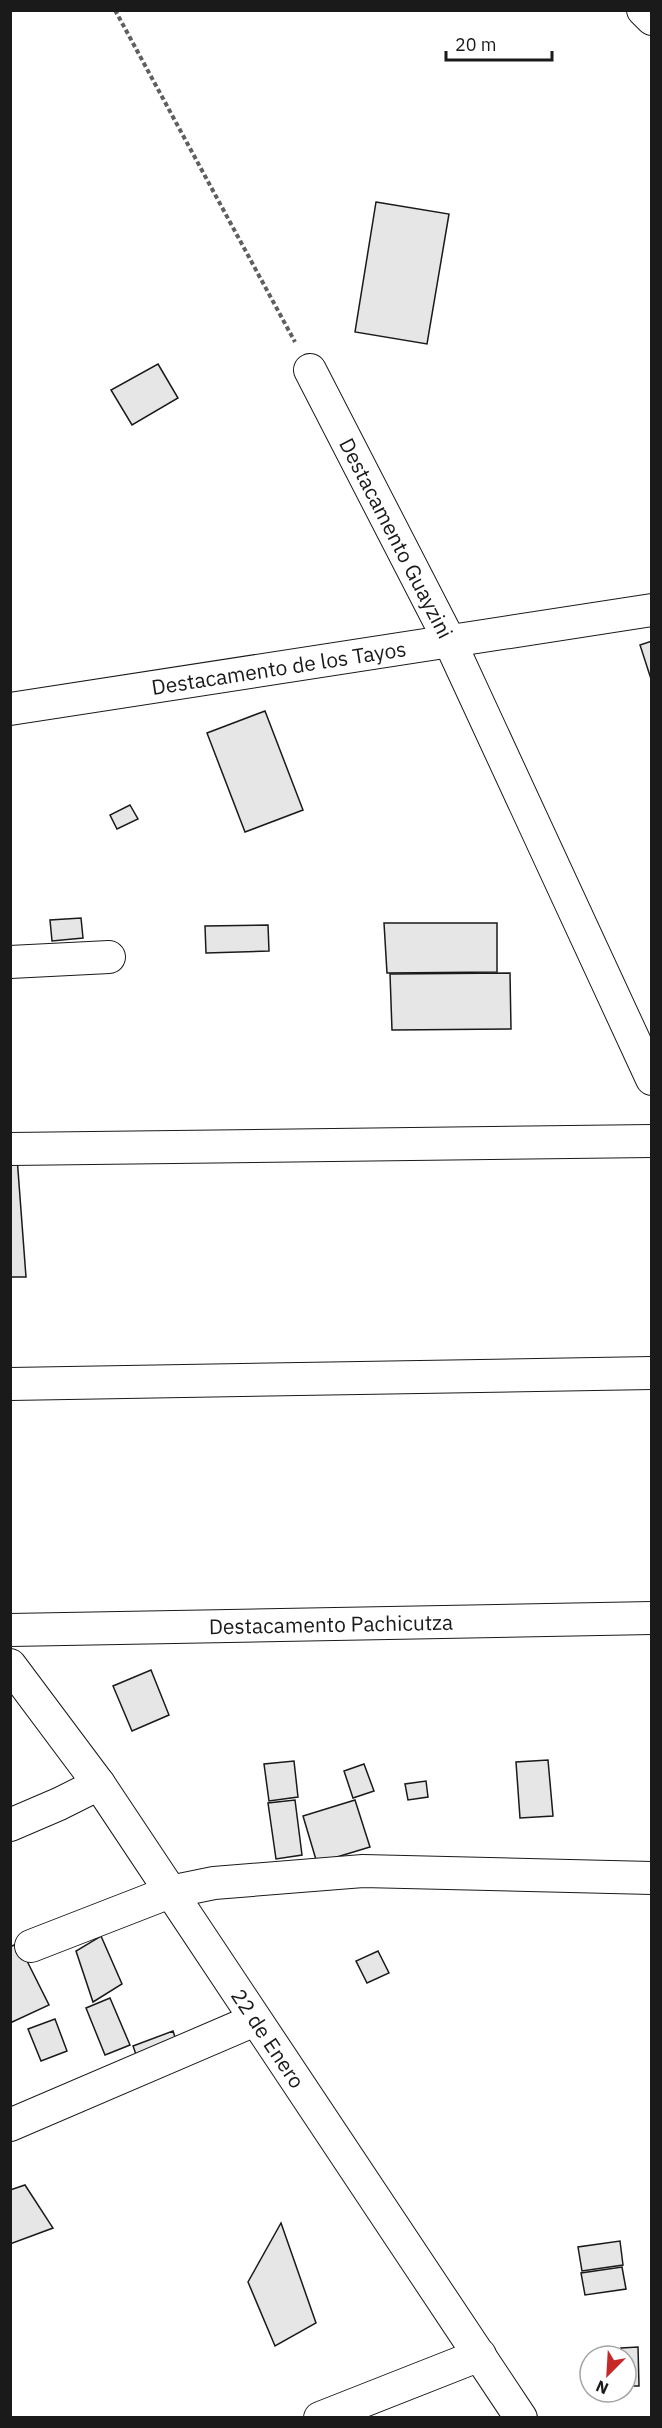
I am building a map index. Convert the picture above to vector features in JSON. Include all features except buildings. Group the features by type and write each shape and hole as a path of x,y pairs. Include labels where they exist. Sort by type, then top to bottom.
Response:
{"street":[{"path":"643,10 651,19"},
{"name":"Destacamento Guayzini","path":"310,370 449,640 651,1079"},
{"name":"Destacamento de los Tayos","path":"10,709 651,610"},
{"path":"10,962 109,957"},
{"path":"10,1149 651,1141"},
{"path":"10,1384 651,1373"},
{"name":"Destacamento Pachicutza","path":"10,1630 651,1618"},
{"name":"22 de Enero","path":"10,1665 99,1784 521,2418"},
{"path":"10,1825 99,1784"},
{"path":"32,1946 170,1892 214,1883 363,1871 651,1878"},
{"path":"10,2125 255,2020"},
{"path":"320,2418 480,2355"}],"path":[{"path":"115,10 310,370"}]}
